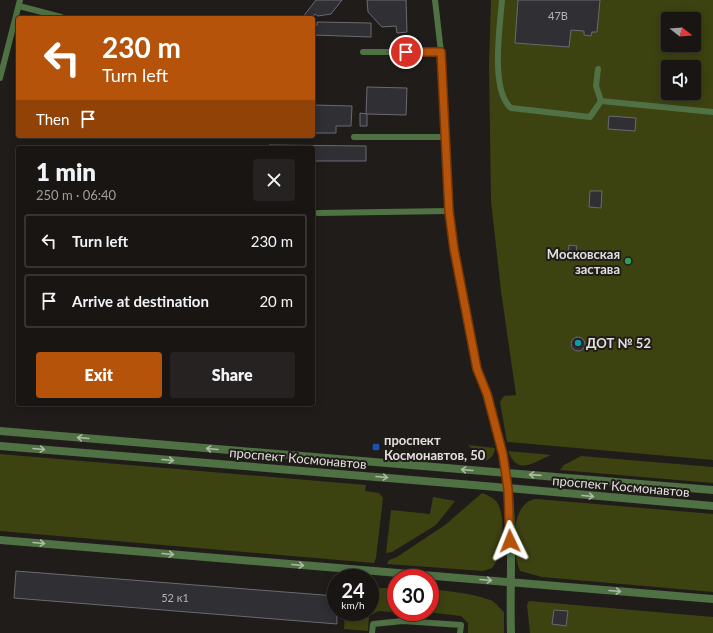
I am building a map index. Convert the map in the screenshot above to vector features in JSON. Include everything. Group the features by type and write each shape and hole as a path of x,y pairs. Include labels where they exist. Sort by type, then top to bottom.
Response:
{"street":[{"name":"проспект Космонавтов","path":"0,431 713,490"},
{"path":"499,440 508,489 511,633"},
{"name":"проспект Космонавтов","path":"0,446 713,506"},
{"path":"0,540 387,573"},
{"path":"439,577 713,599"}],"lane":[{"path":"435,0 441,52 444,137 449,211 454,249 477,369 487,394 499,440"},
{"path":"502,0 498,45 502,94 506,104 511,108 590,117 601,101"},
{"path":"0,78 19,3 58,16"},
{"path":"363,52 441,52"},
{"path":"598,69 596,86 601,101"},
{"path":"601,101 713,112"},
{"path":"354,138 444,137"},
{"path":"318,213 449,211"},
{"path":"372,633 373,624 418,621 461,625 460,633"}],"green space":[{"path":"491,0 713,0 713,460 507,442 500,402 504,396 516,395 501,291 491,201 489,67"},
{"path":"468,445 495,448 494,453 485,461"},
{"path":"508,451 551,455 532,464 521,465 512,459"},
{"path":"0,454 366,485 365,491 379,493 383,498 376,558 374,563 0,531"},
{"path":"581,456 713,467 713,483 560,470 564,465"},
{"path":"482,493 496,501 502,516 501,545 496,562 492,568 483,571 387,564 389,560 397,557 445,525"},
{"path":"433,497 455,501 436,525 392,552 386,553 391,510 430,514"},
{"path":"537,499 713,514 713,592 542,577 520,571 517,563 514,541 517,518 521,509 528,502"},
{"path":"379,588 387,588 387,612 379,611"},
{"path":"439,590 469,594 496,603 504,612 504,633 468,633 468,623 461,616 439,613"},
{"path":"529,601 713,617 713,633 530,633 527,605"},
{"path":"344,621 369,621 368,631 344,629"}],"building":[{"path":"316,0 342,0 331,14 304,16"},
{"path":"367,0 406,0 407,32 397,33 396,26 382,27 368,12"},
{"path":"518,0 600,0 597,32 592,32 591,36 584,35 584,31 571,30 569,47 515,43"},
{"path":"317,22 371,23 371,37 315,35 315,26 317,25"},
{"path":"367,87 407,88 406,115 366,114"},
{"path":"315,105 352,106 351,126 336,126 336,133 315,133"},
{"path":"360,113 367,114 367,126 360,126"},
{"path":"609,116 636,118 635,131 608,129"},
{"path":"269,145 366,146 366,161 315,161 315,146"},
{"path":"590,191 602,191 601,208 589,207"},
{"path":"569,245 577,246 575,258 568,257"},
{"name":"ДОТ № 52","path":"578,337 583,339 585,344 583,349 578,351 573,349 571,344 573,339"},
{"path":"16,571 327,595 327,621 337,621 337,624 14,598"},
{"path":"554,610 568,611 566,626 552,624"}],"place":[{"name":"Московская застава","path":"628,261"},
{"name":"ДОТ № 52","path":"578,343"},
{"name":"проспект Космонавтов, 50","path":"376,447"}],"route":[{"path":"406,52 441,52 444,137 449,211 454,249 477,369 487,394 503,455 509,501 510,541"}]}
